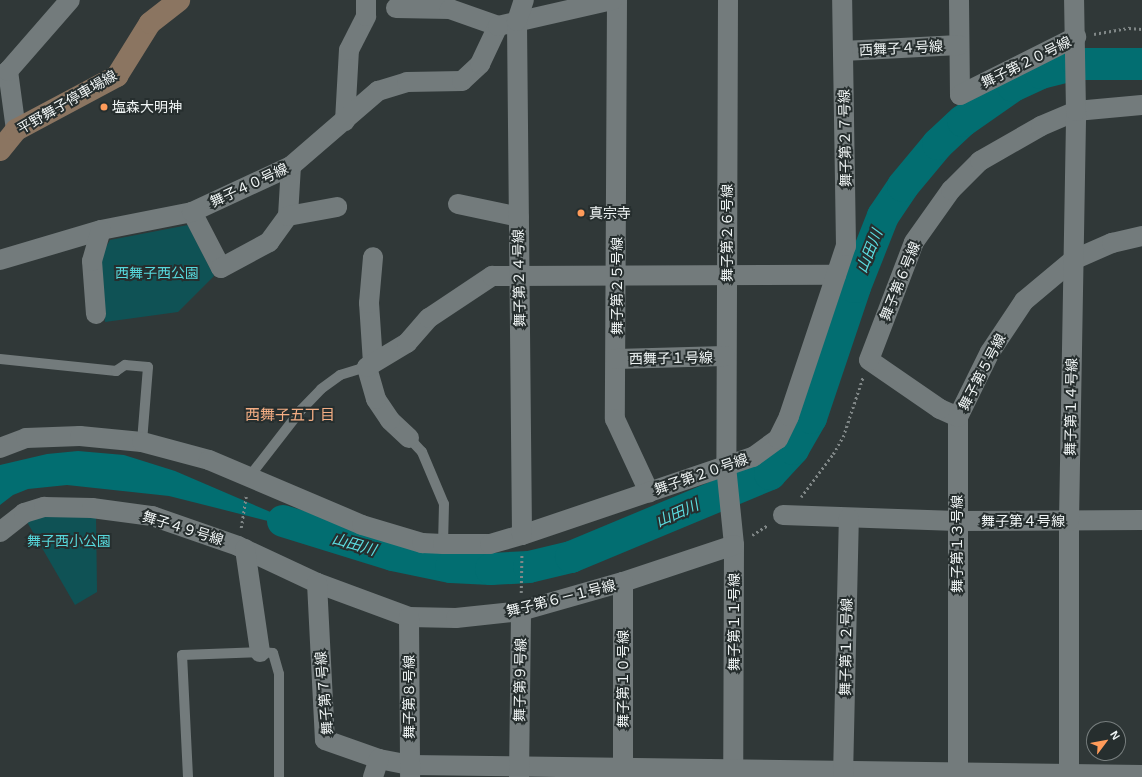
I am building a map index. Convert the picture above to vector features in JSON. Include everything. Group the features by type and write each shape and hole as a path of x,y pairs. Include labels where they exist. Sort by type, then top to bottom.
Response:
{"main road":[{"name":"平野舞子停車場線","path":"0,150 16,130 117,76 150,23 179,0"}],"street":[{"path":"16,130 4,66 70,0"},
{"path":"345,121 349,50 366,16 366,0"},
{"path":"508,23 524,0"},
{"path":"396,8 450,9 508,23 612,0"},
{"name":"舞子第２５号線","path":"617,0 617,275 615,419 648,492"},
{"name":"舞子第２６号線","path":"726,466 725,356 727,276 728,0"},
{"name":"舞子第２７号線","path":"836,275 846,246 842,0"},
{"path":"959,0 960,45"},
{"name":"舞子第１４号線","path":"1069,775 1069,521 1076,111 1076,37 1074,0"},
{"name":"舞子４０号線","path":"0,260 100,230 192,212 291,166 378,92 407,82 462,81 480,64 508,23"},
{"name":"舞子第２４号線","path":"508,23 519,217 522,535"},
{"name":"舞子第２０号線","path":"960,45 960,95 1076,37"},
{"name":"西舞子４号線","path":"843,51 960,45"},
{"name":"舞子第６号線","path":"869,360 914,242 951,190 980,161 1041,126 1076,111 1142,105"},
{"path":"192,212 220,268 269,242 288,216 291,166"},
{"path":"458,204 519,217"},
{"path":"288,216 337,207"},
{"path":"96,314 92,261 100,230"},
{"name":"舞子第５号線","path":"958,417 990,352 1024,301 1073,260 1112,243 1142,236"},
{"path":"373,257 369,303 370,365 376,399 390,420 409,438"},
{"path":"370,365 407,343 429,318 492,276 836,275"},
{"name":"舞子第２０号線","path":"0,448 26,438 80,436 142,442 209,460 362,525 422,543 490,544 522,535 754,457 778,439 790,416 836,275"},
{"name":"西舞子１号線","path":"616,359 725,356"},
{"path":"869,360 940,408 958,417"},
{"name":"舞子第１３号線","path":"958,417 958,775"},
{"name":"舞子第１１号線","path":"726,466 734,545 733,773"},
{"name":"舞子４９号線","path":"0,532 24,513 44,508 92,508 152,516 241,548 317,583"},
{"name":"舞子第４号線","path":"783,515 957,521 1142,520"},
{"name":"舞子第１２号線","path":"843,774 849,518"},
{"name":"舞子第６－１号線","path":"317,583 408,617 456,618 521,612 624,582 734,545"},
{"path":"241,548 260,652"},
{"name":"舞子第１０号線","path":"623,772 624,582"},
{"name":"舞子第７号線","path":"317,583 325,740 376,768 410,771 519,772 1142,775"},
{"name":"舞子第９号線","path":"519,772 521,612"},
{"name":"舞子第８号線","path":"408,617 410,771"}],"lane":[{"path":"0,359 116,371 125,365 148,367 142,442"},
{"path":"249,477 301,410 321,389 340,375 370,365"},
{"path":"409,438 422,452 444,504 443,544"},
{"path":"188,777 182,655 260,652 273,653 279,674 279,777"}],"path":[{"name":"舞子第２０号線","path":"1076,37 1129,28 1142,29"},
{"path":"734,545 783,515 810,487 843,437 869,360"},
{"path":"241,548 249,477"},
{"path":"521,612 522,535"}],"green space":[{"name":"西舞子西公園","path":"188,225 214,276 178,312 105,322 98,261 110,240"},
{"name":"舞子西小公園","path":"44,513 96,516 97,592 75,605 27,522"}],"shaded area":[{"path":"78,451 124,455 175,471 324,535 169,496 67,485 28,489 13,495 0,505 0,465 47,454"}],"waterway":[{"name":"山田川","path":"283,521 393,555 451,567 491,569 529,567 571,557 770,474 793,449 811,418 855,287 883,216 903,186 938,144 963,121 1013,86 1041,73 1078,64 1142,64"}],"place":[{"name":"塩森大明神","path":"104,107"},
{"name":"真宗寺","path":"581,213"}],"district":[{"name":"西舞子五丁目","path":"290,415"}]}
